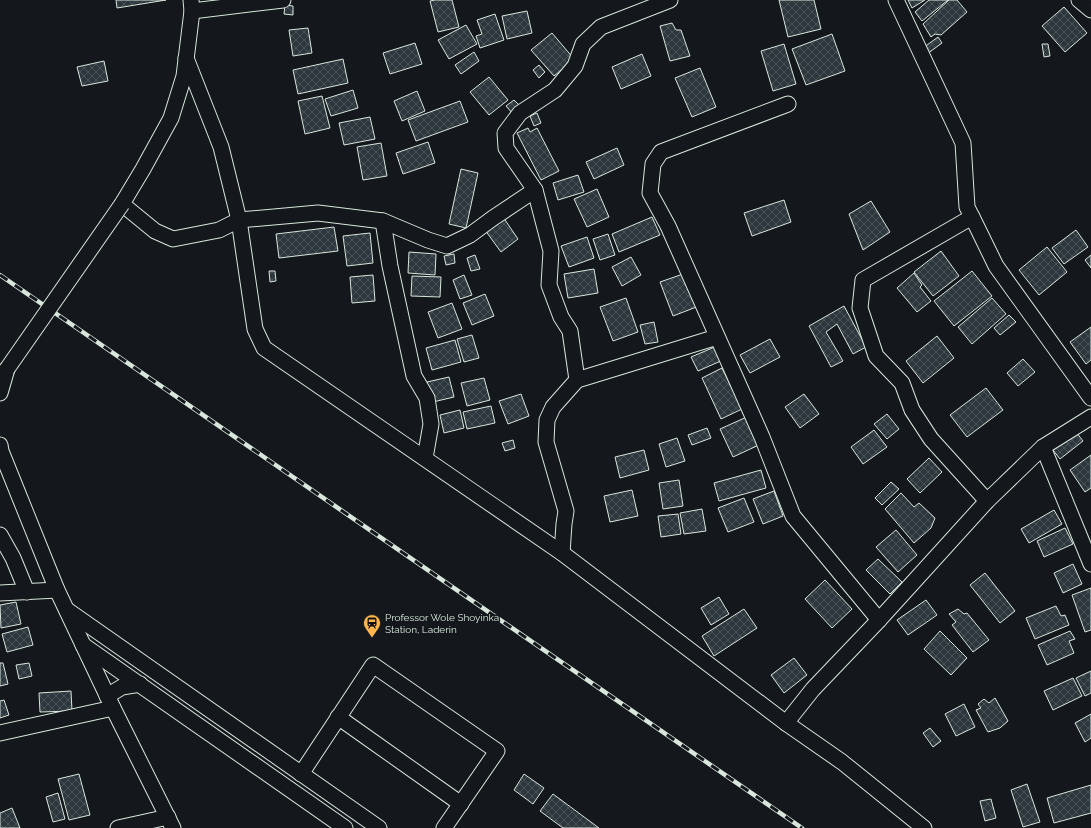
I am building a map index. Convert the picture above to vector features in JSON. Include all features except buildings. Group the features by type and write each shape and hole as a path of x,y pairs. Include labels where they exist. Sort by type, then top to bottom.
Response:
{"street":[{"path":"0,390 7,369 122,204 171,118 184,76 191,5 283,0"},
{"path":"577,380 570,331 561,317 549,285 551,251 535,190 506,148 505,133 520,113 555,90 575,66 583,44 601,27 644,5 670,0"},
{"path":"896,0 962,143 967,208 996,266 1091,398"},
{"path":"1079,0 1091,10"},
{"path":"186,58 222,147 239,220 255,329 264,348 562,553 786,722 842,762 924,828"},
{"path":"788,104 661,152 653,164 650,193 668,226 762,437 793,516 879,620"},
{"path":"122,204 155,232 173,239 219,230 239,220 318,213 383,221 428,240 447,246 470,235 535,190"},
{"path":"972,217 863,280 860,308 876,356 902,383 912,410 931,440 987,501"},
{"path":"383,221 390,266 414,376 427,398 431,424 425,458"},
{"path":"562,553 566,512 546,442 547,420 553,407 577,380 717,337"},
{"path":"786,722 813,689 879,620 987,501 1043,447 1091,417"},
{"path":"0,445 1,451 66,610 110,702 171,822 118,828"},
{"path":"1043,447 1091,564"},
{"path":"0,534 13,558 27,592"},
{"path":"0,593 57,590"},
{"path":"66,610 379,828"},
{"path":"83,644 345,828"},
{"path":"301,774 372,665 497,751 444,828"},
{"path":"0,734 110,702 122,687 140,684"},
{"path":"165,701 176,686"},
{"path":"338,717 461,804"}],"railway":[{"path":"0,275 802,828"}],"place":[{"name":"Professor Wole Shoyinka Station, Laderin","path":"372,638"}]}
